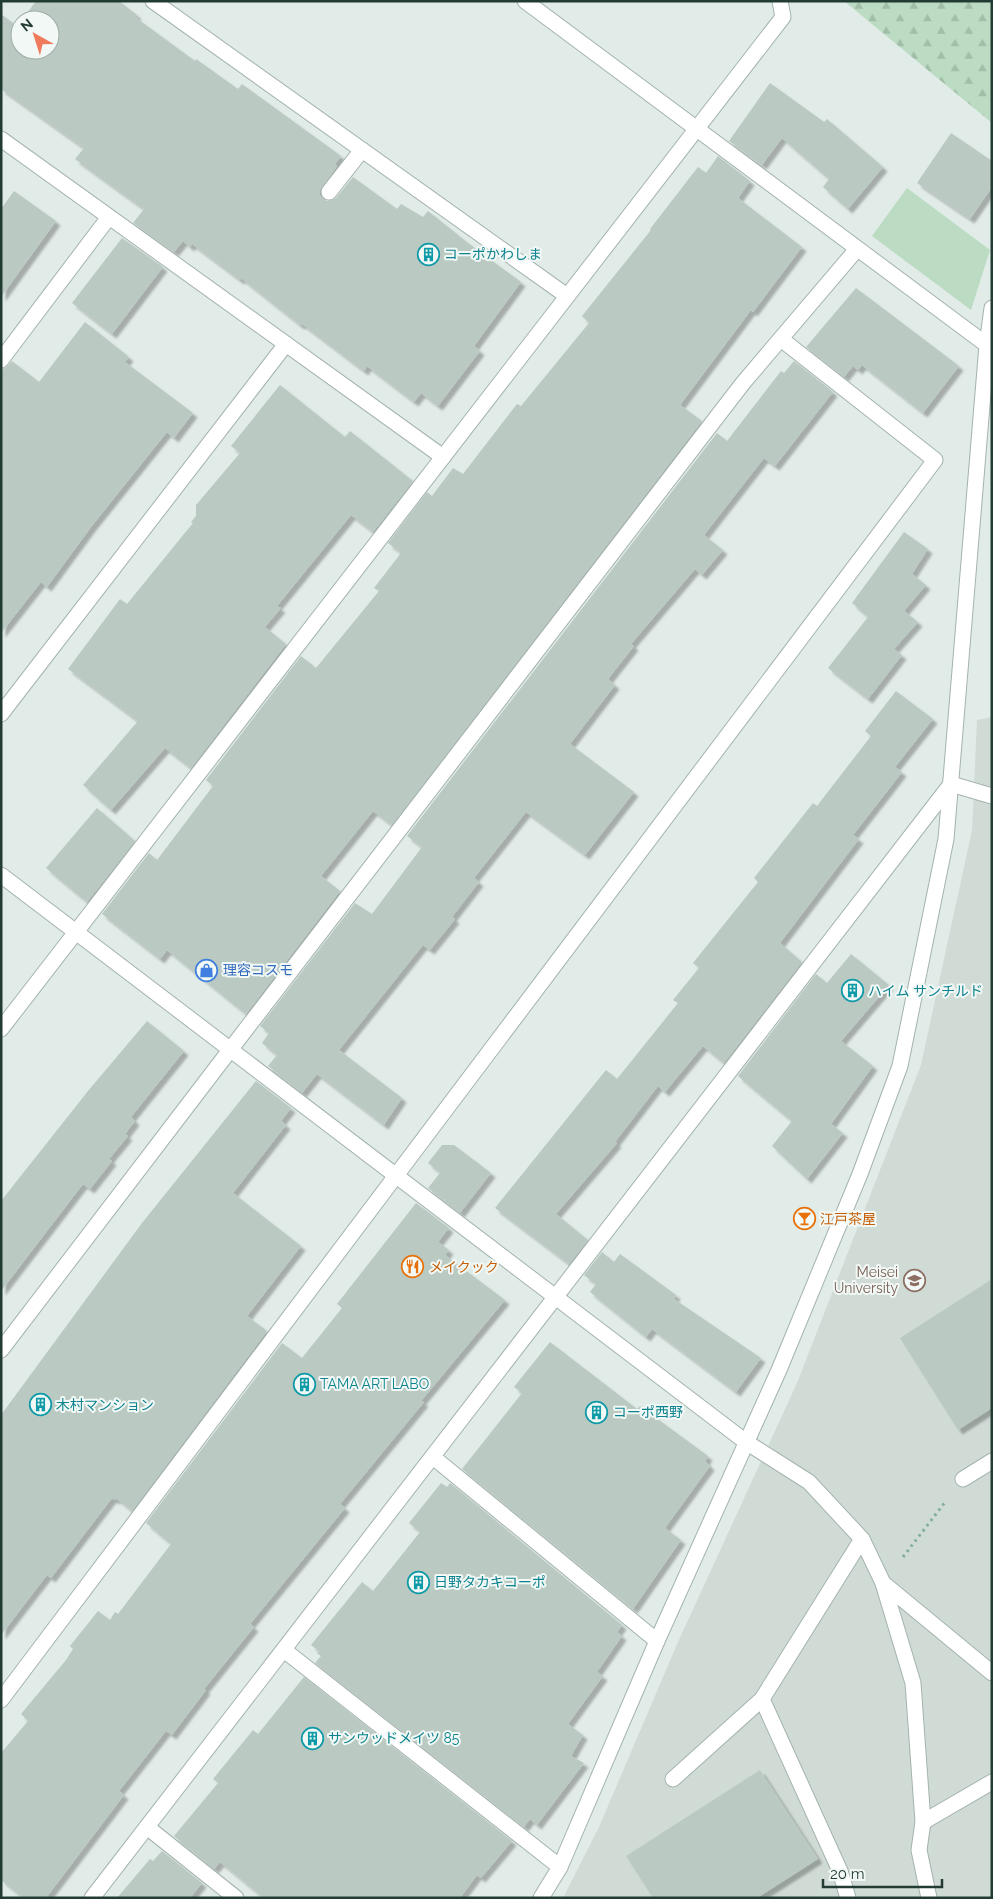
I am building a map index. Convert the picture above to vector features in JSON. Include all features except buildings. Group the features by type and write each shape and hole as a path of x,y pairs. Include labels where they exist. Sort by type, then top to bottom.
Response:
{"street":[{"path":"153,1 567,296"},
{"path":"525,1 987,345"},
{"path":"1,1029 783,17 780,1"},
{"path":"1,139 443,457"},
{"path":"329,192 362,150"},
{"path":"1,360 109,217"},
{"path":"1,1350 737,391 858,249"},
{"path":"541,1898 560,1867 657,1641 780,1370 860,1174 900,1066 946,839 987,345 992,308"},
{"path":"1,1700 935,460 781,339"},
{"path":"1,714 286,344"},
{"path":"951,784 992,796"},
{"path":"92,1898 951,784"},
{"path":"1,876 746,1442 809,1482 862,1539 883,1583 913,1683 922,1822 919,1850 929,1898"},
{"path":"432,1457 657,1641"},
{"path":"963,1479 992,1461"},
{"path":"673,1778 762,1699 862,1539"},
{"path":"883,1583 992,1674"},
{"path":"284,1650 560,1867"},
{"path":"762,1699 840,1871 848,1898"},
{"path":"922,1822 992,1782"},
{"path":"147,1827 236,1898"}],"path":[{"path":"883,1583 963,1479"}],"shaded area":[{"name":"Meisei University","path":"992,717 992,1898 563,1898 599,1827 678,1642 797,1383 921,1065 972,830 977,720"}],"green space":[{"path":"844,1 992,1 992,123"},
{"path":"907,188 990,250 971,310 872,236"}],"place":[{"name":"コーポかわしま","path":"428,254"},
{"name":"理容コスモ","path":"207,970"},
{"name":"ハイム サンチルド","path":"852,991"},
{"name":"江戸茶屋","path":"804,1219"},
{"name":"メイクック","path":"413,1267"},
{"name":"Meisei University","path":"914,1280"},
{"name":"TAMA ART LABO","path":"304,1384"},
{"name":"木村マンション","path":"40,1405"},
{"name":"コーポ西野","path":"597,1412"},
{"name":"日野タカキコーポ","path":"418,1582"},
{"name":"サンウッドメイツ 85","path":"312,1738"}]}
